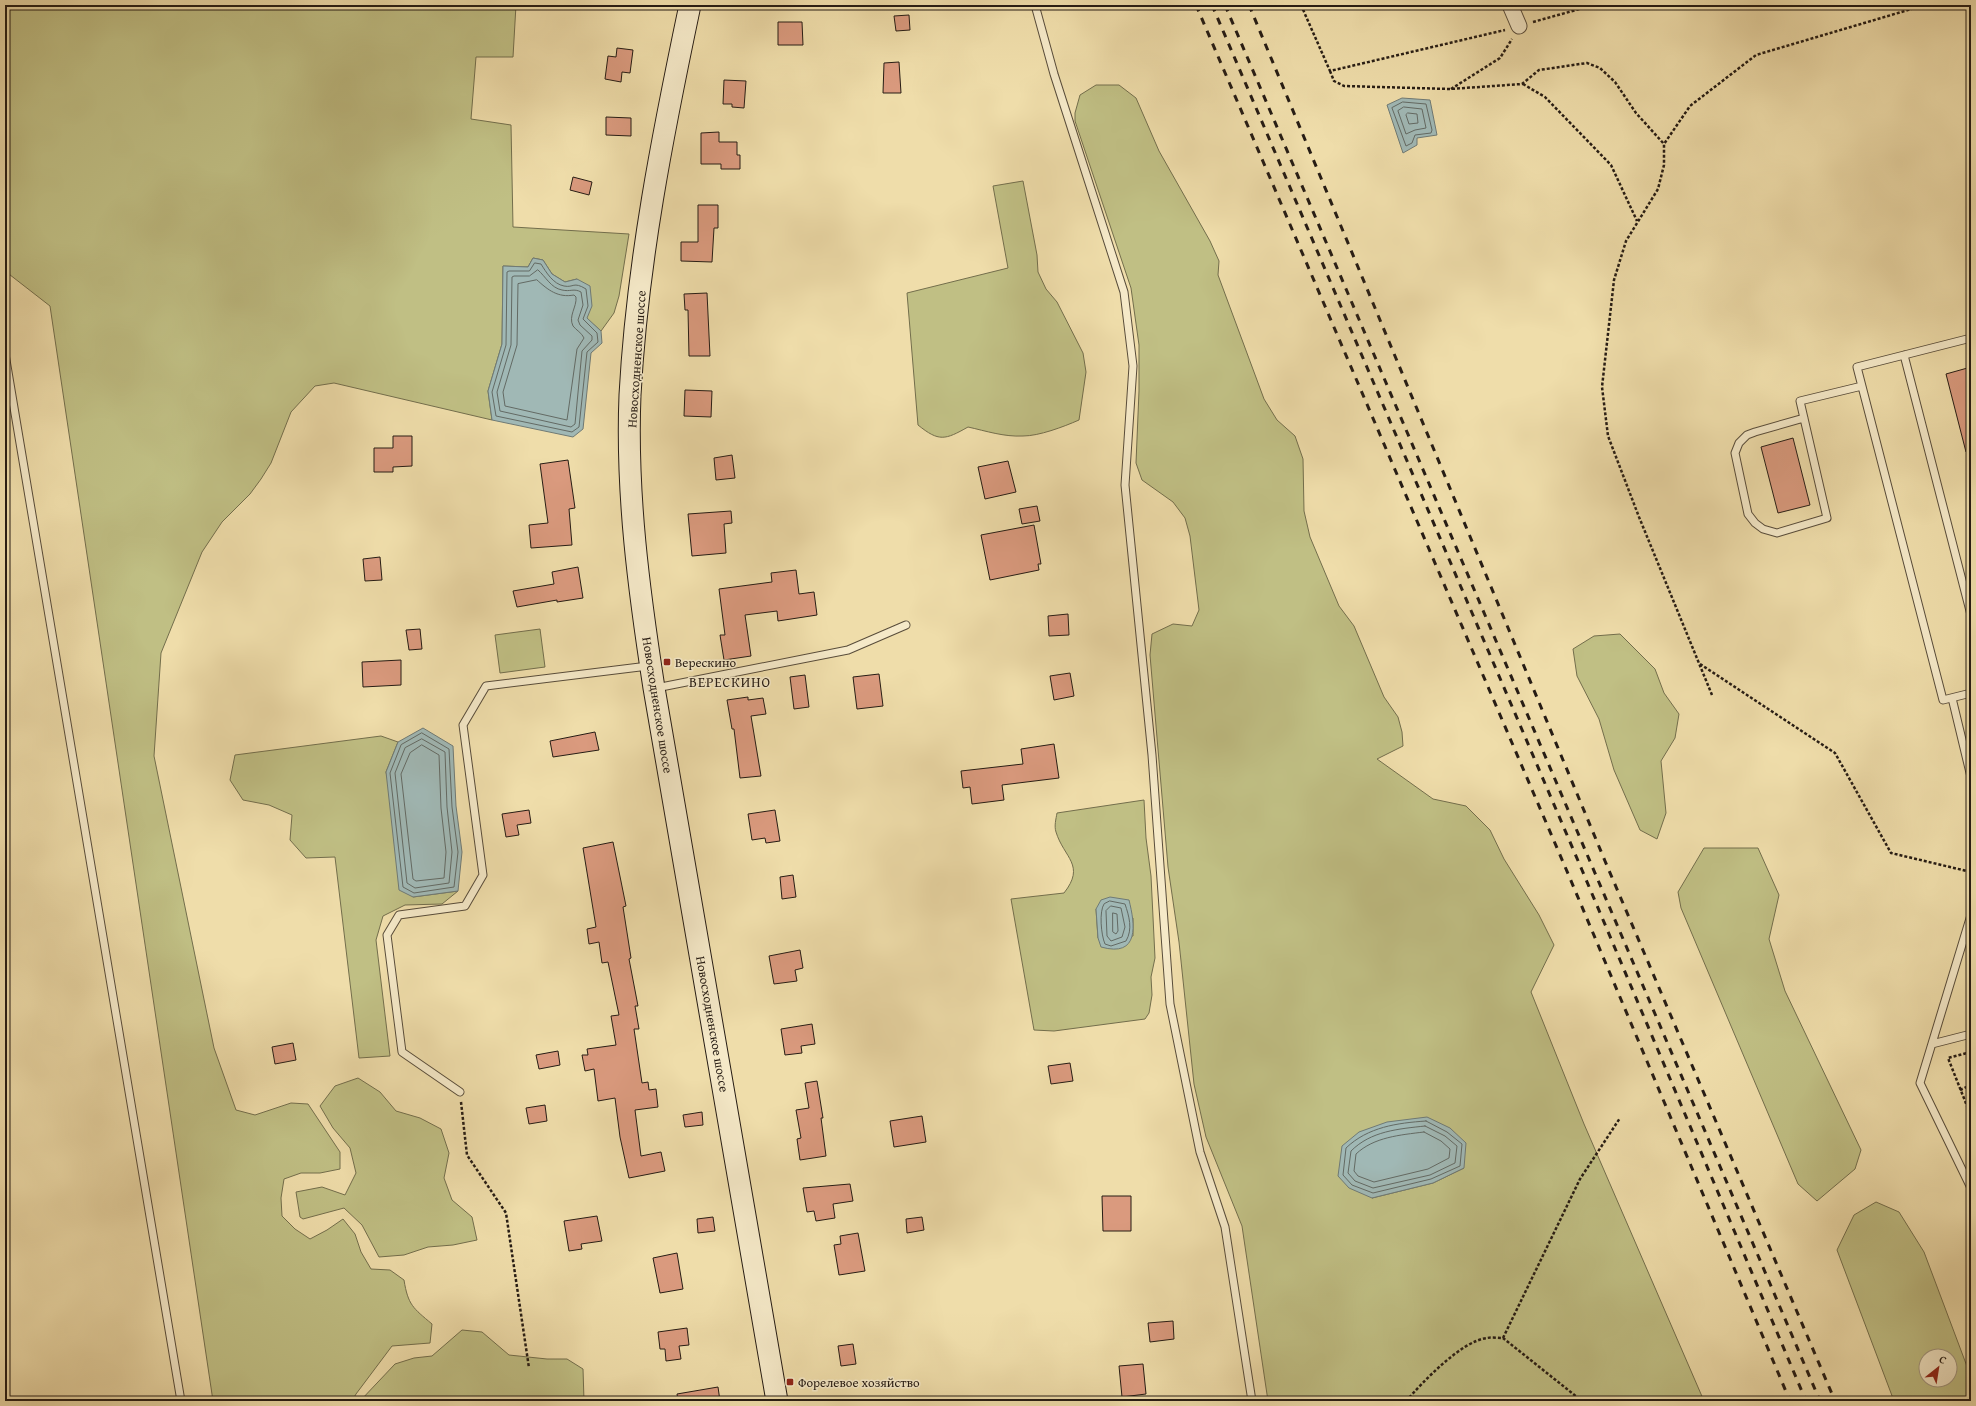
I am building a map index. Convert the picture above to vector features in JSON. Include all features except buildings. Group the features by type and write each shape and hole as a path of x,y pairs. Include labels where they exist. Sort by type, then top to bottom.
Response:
{"main road":[{"name":"Новосходненское шоссе","path":"690,5 653,203 637,314 630,396 630,465 633,531 654,688 777,1401"}],"street":[{"path":"1510,5 1519,26"}],"lane":[{"path":"1035,5 1054,74 1124,292 1133,366 1125,485 1152,755 1170,1004 1200,1152 1225,1227 1252,1401"},
{"path":"1971,338 1857,367 1943,700 1971,693"},
{"path":"5,354 181,1401"},
{"path":"1904,355 1971,615"},
{"path":"1804,418 1747,435 1739,443 1735,453 1748,514 1755,523 1763,529 1777,533 1827,518 1804,418 1800,401 1862,386"},
{"path":"654,688 848,650 906,624"},
{"path":"460,1092 402,1052 387,935 399,916 466,906 483,875 463,725 486,686 651,666"},
{"path":"1952,698 1971,777"},
{"path":"1971,915 1920,1083 1971,1188"},
{"path":"1932,1044 1971,1034"}],"path":[{"path":"1301,5 1334,81 1344,86 1450,89 1522,84 1545,97 1611,164 1638,222"},
{"path":"1330,70 1519,26 1594,5"},
{"path":"1712,695 1639,517 1608,436 1602,387 1614,280 1626,241 1658,189 1664,165 1664,144 1690,106 1756,55 1925,5"},
{"path":"1450,89 1500,58 1519,26"},
{"path":"1522,84 1539,70 1587,63 1600,68 1615,82 1636,113 1664,144"},
{"path":"1700,664 1835,753 1891,853 1971,872"},
{"path":"1971,1052 1948,1058 1971,1116"},
{"path":"1960,1090 1971,1085"},
{"path":"460,1092 467,1155 506,1214 529,1368"},
{"path":"1503,1338 1580,1179 1620,1118"},
{"path":"1406,1401 1432,1372 1470,1344 1486,1338 1503,1338 1582,1401"}],"shaded area":[{"path":"5,5 516,5 513,57 476,57 471,119 511,125 513,227 629,234 619,296 614,313 601,331 586,318 577,279 565,282 552,274 543,260 533,258 528,267 503,266 502,344 488,391 492,420 334,383 315,386 291,412 271,463 261,479 250,494 222,522 202,552 161,653 154,756 214,1048 236,1110 255,1115 291,1103 308,1104 340,1152 340,1169 320,1173 301,1173 284,1179 281,1198 282,1216 295,1229 310,1239 343,1219 355,1234 361,1252 371,1269 390,1270 404,1280 407,1295 412,1305 432,1324 430,1343 392,1346 352,1401 213,1401 50,306 5,271"},
{"path":"1096,85 1119,85 1136,98 1159,151 1210,241 1219,261 1218,275 1264,399 1277,420 1295,436 1303,459 1304,511 1310,537 1339,606 1354,626 1384,697 1398,717 1402,732 1403,746 1377,759 1433,799 1466,806 1490,830 1504,859 1539,915 1554,945 1531,992 1584,1124 1704,1401 1268,1401 1242,1226 1206,1137 1194,1084 1179,942 1168,867 1150,655 1152,634 1173,624 1192,626 1199,610 1190,536 1185,518 1173,502 1142,480 1136,463 1139,345 1131,288 1075,121 1075,113 1080,95","holes":["1464,1168 1433,1183 1372,1198"]},
{"path":"1023,181 1037,255 1038,272 1046,289 1057,302 1083,353 1086,372 1079,420 1051,431 1029,436 1002,435 968,427 948,437 937,437 918,425 907,293 1008,268 993,186"},
{"path":"540,629 545,667 500,673 495,635"},
{"path":"1620,634 1655,669 1664,693 1679,714 1675,738 1661,761 1666,813 1657,839 1640,830 1614,770 1599,719 1577,676 1573,649 1594,636"},
{"path":"381,736 398,742 386,772 413,897 458,891 442,904 405,905 383,916 376,940 390,1056 359,1058 335,857 306,858 290,840 292,815 269,805 243,800 230,780 235,755"},
{"path":"1144,800 1146,838 1151,876 1155,958 1151,977 1152,995 1149,1013 1145,1019 1054,1031 1034,1030 1011,899 1064,893 1070,883 1073,875 1073,868 1055,830 1057,813","holes":["1096,909 1133,918 1133,936 1098,938"]},
{"path":"1704,848 1758,848 1779,895 1769,939 1785,991 1861,1150 1855,1169 1817,1201 1798,1184 1681,908 1678,892"},
{"path":"358,1078 380,1092 396,1111 420,1118 441,1129 449,1153 444,1178 452,1200 472,1217 477,1240 453,1245 428,1247 404,1255 379,1257 362,1225 344,1208 303,1219 300,1217 296,1192 322,1187 345,1195 356,1173 350,1148 333,1128 320,1106 335,1086"},
{"path":"1876,1202 1899,1212 1924,1252 1971,1377 1971,1401 1894,1401 1837,1250 1854,1215"},
{"path":"462,1330 482,1332 509,1355 547,1359 567,1359 583,1369 584,1401 360,1401 395,1364 414,1358 432,1356"}],"water":[{"path":"1402,98 1430,100 1437,135 1417,138 1417,145 1403,153 1387,105"},
{"path":"533,258 543,260 552,274 565,282 577,279 590,286 592,306 587,318 601,331 602,343 591,353 583,429 573,437 492,420 488,391 502,344 503,266 528,267"},
{"path":"423,728 453,746 456,806 462,852 458,891 413,897 399,890 386,772 398,742"},
{"path":"1110,897 1129,900 1133,919 1132,937 1129,943 1123,948 1114,949 1101,947 1098,938 1096,909 1101,900"},
{"path":"1427,1117 1450,1128 1466,1143 1464,1168 1433,1183 1372,1198 1349,1188 1338,1176 1342,1146 1359,1132 1387,1122"}],"railway":[{"path":"1196,5 1569,876 1790,1401"},
{"path":"1212,5 1582,870 1806,1401"},
{"path":"1225,5 1820,1401"},
{"path":"1249,5 1605,861 1835,1401"}],"place":[{"name":"Верескино","path":"667,662"},
{"name":"Форелевое хозяйство","path":"790,1382"}],"district":[{"name":"ВЕРЕСКИНО","path":"730,682"}]}
